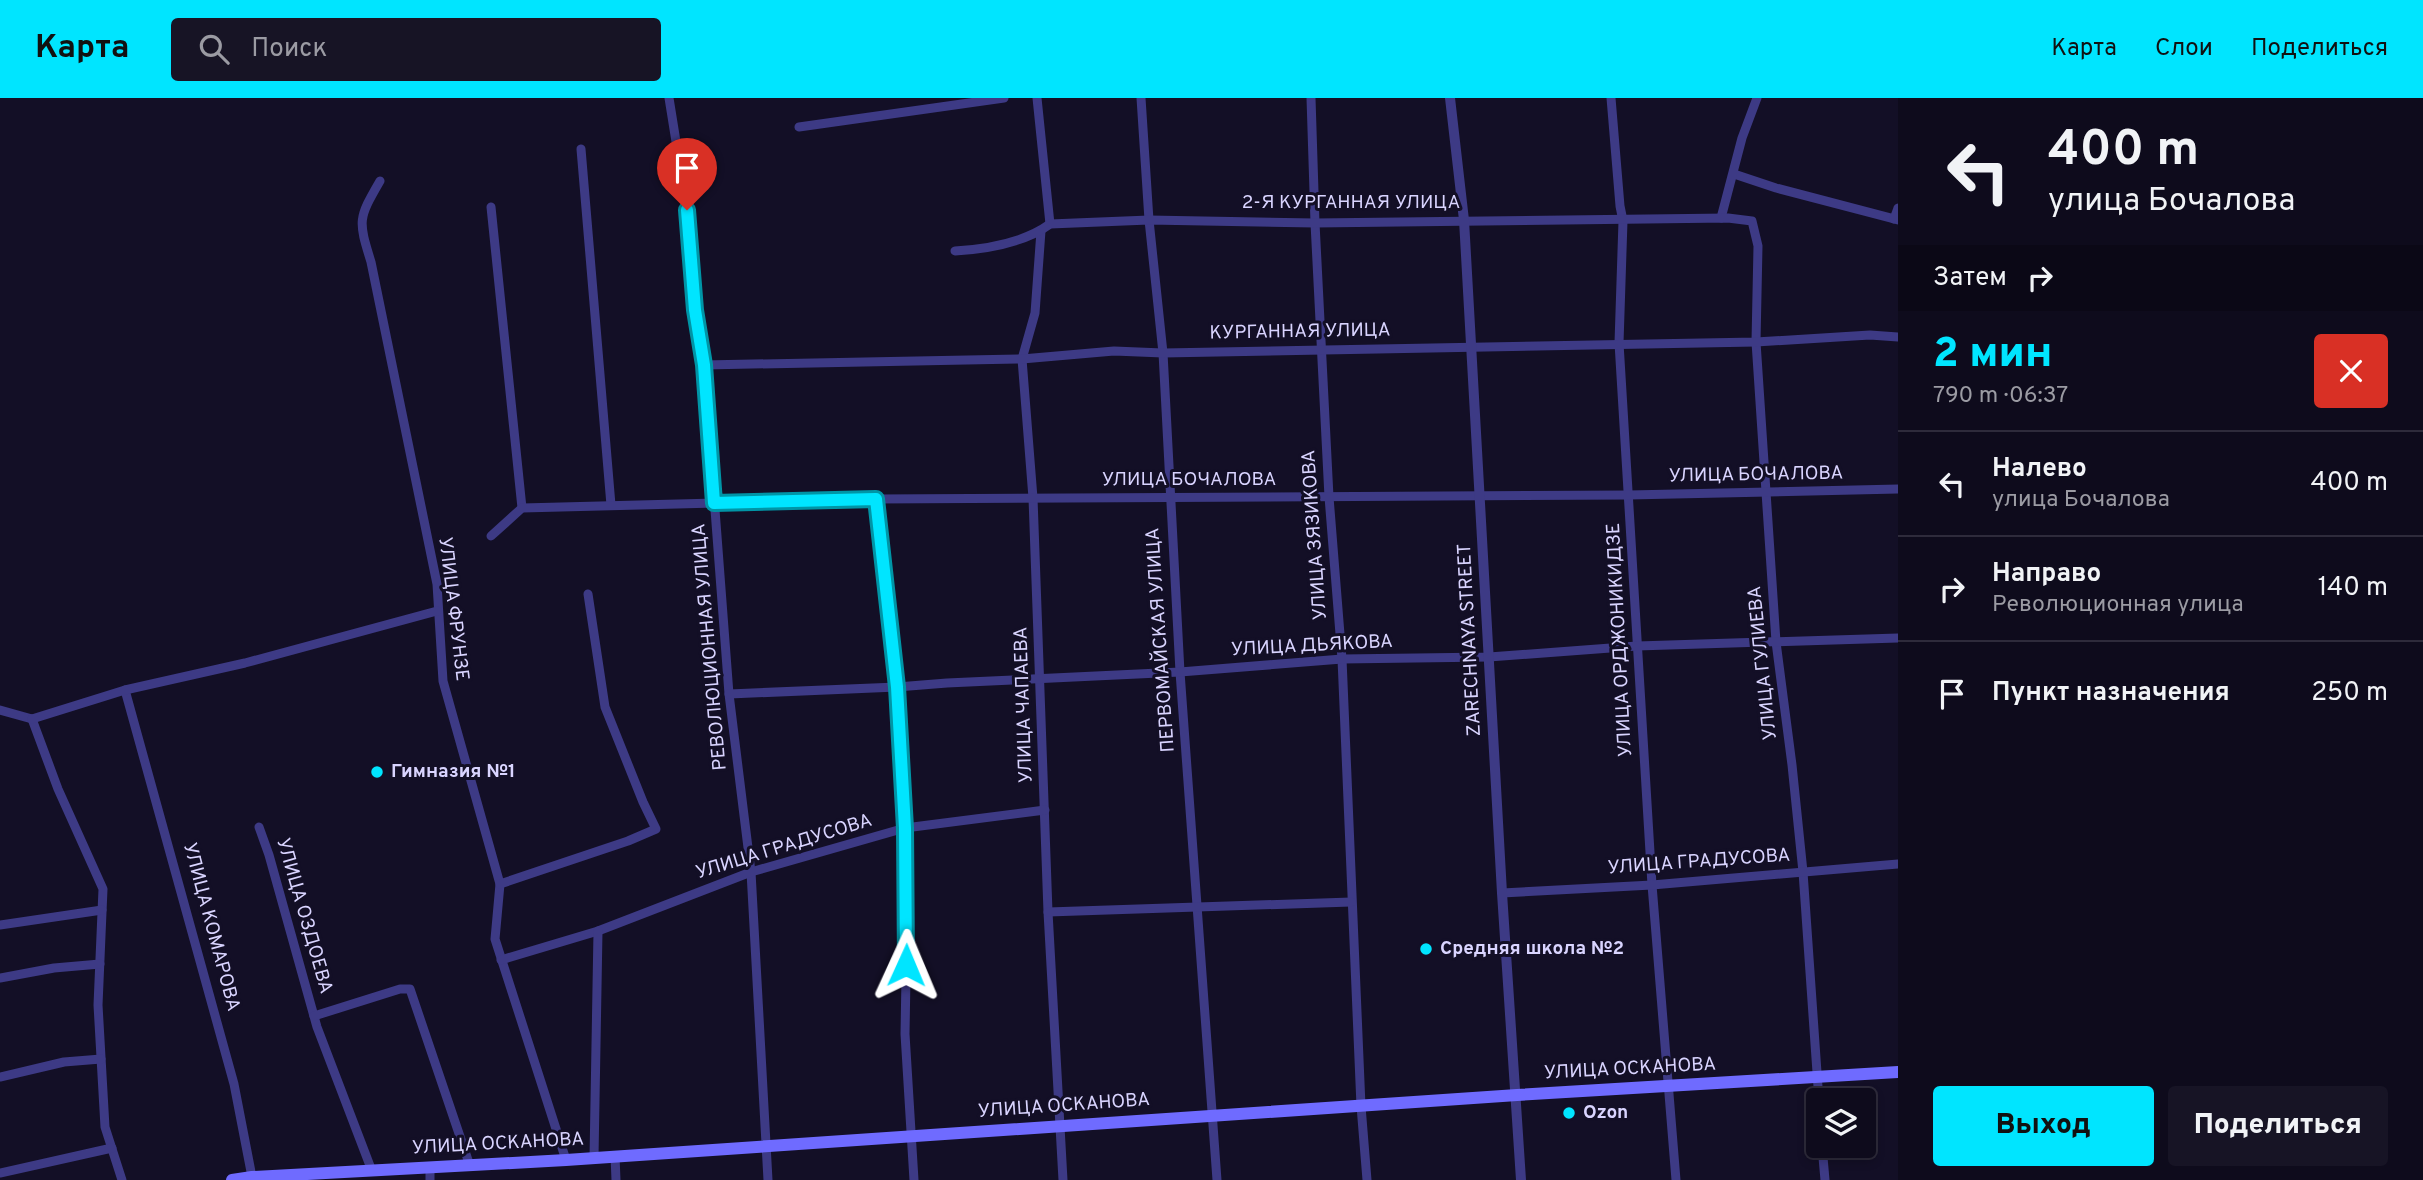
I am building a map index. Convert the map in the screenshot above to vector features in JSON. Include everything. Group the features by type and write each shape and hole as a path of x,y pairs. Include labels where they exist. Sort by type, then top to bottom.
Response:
{"main road":[{"name":"УЛИЦА ОСКАНОВА","path":"232,1180 372,1171 430,1174 470,1166 1898,1072"}],"street":[{"name":"РЕВОЛЮЦИОННАЯ УЛИЦА","path":"669,98 687,210 695,310 704,365 729,694 751,872 768,1180"},
{"path":"799,127 1004,98"},
{"path":"955,251 987,249 1041,231 1050,224 1037,98"},
{"name":"ПЕРВОМАЙСКАЯ УЛИЦА","path":"1141,98 1149,220 1163,353 1180,672 1217,1180"},
{"name":"УЛИЦА ЗЯЗИКОВА","path":"1311,98 1329,497 1342,659 1360,1106 1367,1180"},
{"name":"ZARECHNAYA STREET","path":"1450,98 1464,220 1521,1180"},
{"name":"УЛИЦА ОРДЖОНИКИДЗЕ","path":"1611,98 1623,221 1619,343 1637,646 1652,885 1676,1180"},
{"path":"1721,218 1742,138 1757,98"},
{"path":"581,149 611,505"},
{"path":"1734,174 1896,220 1898,208"},
{"name":"УЛИЦА ФРУНЗЕ","path":"380,181 365,207 360,227 371,261 434,570 443,681 500,884 495,939 566,1160"},
{"path":"491,207 523,508 491,536"},
{"name":"2-Я КУРГАННАЯ УЛИЦА","path":"1050,224 1149,220 1315,223 1721,218 1752,221"},
{"name":"УЛИЦА ГУЛИЕВА","path":"1752,221 1758,246 1756,342 1776,642 1803,872 1818,1088"},
{"name":"УЛИЦА ЧАПАЕВА","path":"1041,231 1035,313 1022,359 1033,498 1048,912 1063,1180"},
{"name":"КУРГАННАЯ УЛИЦА","path":"704,365 1022,359 1114,351 1163,353 1756,342 1870,335 1898,337"},
{"name":"УЛИЦА БОЧАЛОВА","path":"523,508 876,499 1629,495 1898,489"},
{"path":"876,499 897,687 905,828 905,1034 914,1180"},
{"path":"500,884 656,829 606,707 588,594"},
{"path":"0,710 32,719 125,690 245,663 437,611"},
{"name":"УЛИЦА ДЬЯКОВА","path":"729,694 1180,672 1342,659 1489,657 1637,646 1898,638"},
{"name":"УЛИЦА КОМАРОВА","path":"125,690 233,1084 252,1177"},
{"path":"32,719 58,789 103,889 98,1005 105,1127 122,1180"},
{"name":"УЛИЦА ГРАДУСОВА","path":"501,960 598,931 751,872 905,828 1045,810"},
{"name":"УЛИЦА ОЗДОЕВА","path":"259,827 314,1016 372,1171"},
{"name":"УЛИЦА ГРАДУСОВА","path":"1502,893 1652,885 1898,864"},
{"path":"1048,912 1351,902"},
{"path":"0,925 102,910"},
{"path":"594,1158 598,931"},
{"path":"0,978 54,968 100,964"},
{"name":"УЛИЦА ОЗДОЕВА","path":"314,1016 400,989 410,989 470,1166"},
{"path":"0,1077 64,1062 101,1059"},
{"path":"0,1173 112,1148"},
{"path":"615,1156 616,1180"},
{"path":"1823,1158 1825,1180"}],"place":[{"name":"Гимназия №1","path":"377,772"},
{"name":"Средняя школа №2","path":"1426,949"},
{"name":"Ozon","path":"1569,1113"}],"route":[{"path":"687,210 695,310 704,365 714,503 876,499 897,687 905,828 906,965"}]}
